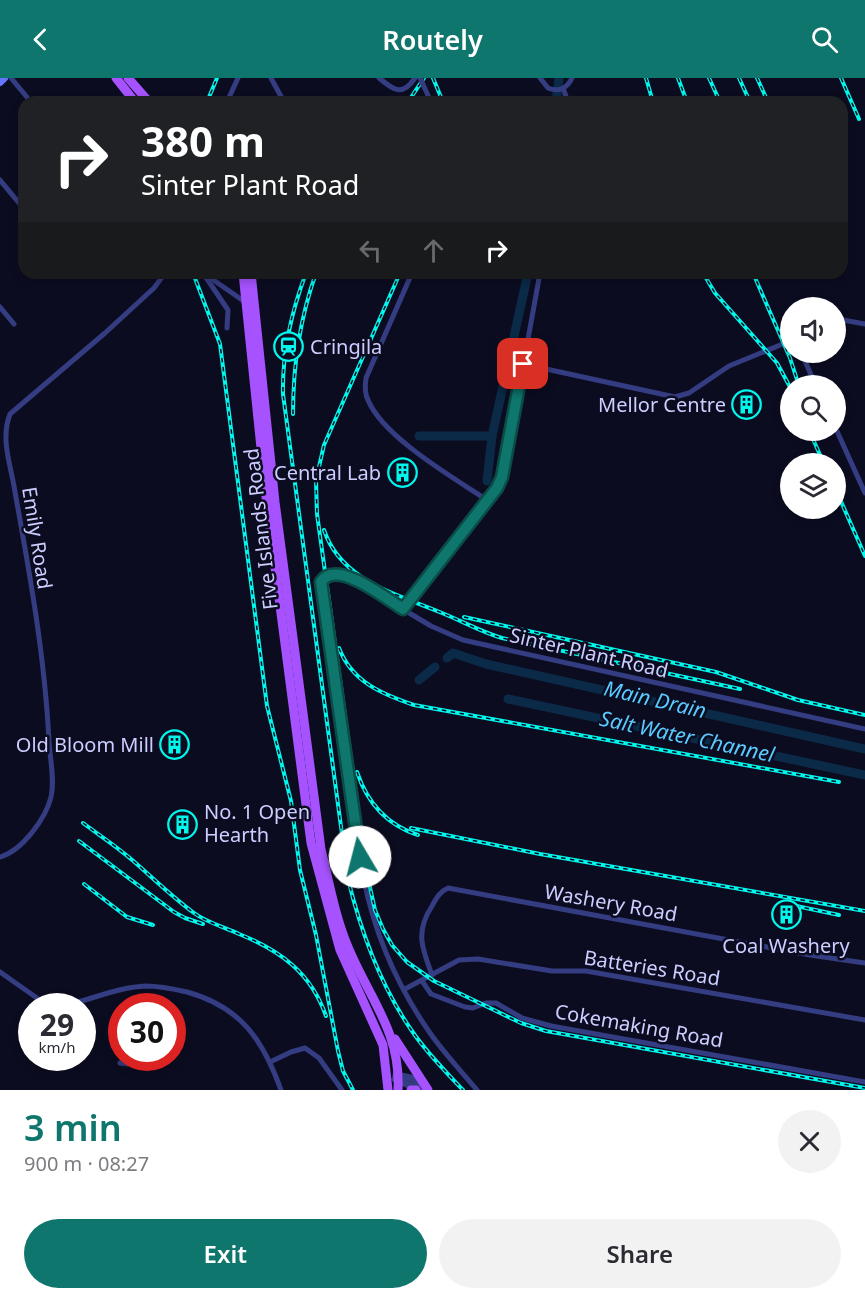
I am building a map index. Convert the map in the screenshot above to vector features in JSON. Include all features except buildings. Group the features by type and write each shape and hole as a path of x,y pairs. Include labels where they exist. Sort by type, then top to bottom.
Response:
{"main road":[{"path":"0,82 4,78"},
{"path":"116,78 130,96"},
{"path":"128,78 144,96"},
{"path":"133,78 145,96"},
{"name":"Five Islands Road","path":"244,279 267,506 311,843 340,950 381,1038 385,1051 388,1090"},
{"name":"Five Islands Road","path":"252,279 276,512 321,849 347,945 386,1024 394,1046 398,1082"},
{"path":"386,1024 428,1090"},
{"path":"411,1090 418,1090"}],"street":[{"path":"11,78 26,96"},
{"path":"230,96 238,78"},
{"path":"272,78 281,96"},
{"path":"380,78 394,89 399,90 408,87 417,78 428,96"},
{"path":"540,78 544,85 553,90 563,88 572,78"},
{"path":"563,88 566,96"},
{"path":"0,180 18,202"},
{"name":"Emily Road","path":"0,857 13,852 37,825 47,810 52,794 47,693 15,490 2,436 4,423 10,414 150,292 160,279"},
{"path":"209,279 229,312 227,328"},
{"path":"212,279 246,303"},
{"path":"409,279 366,378 366,395 372,408 404,442 487,500"},
{"path":"403,609 497,488 502,477 539,279"},
{"path":"0,307 14,324"},
{"path":"846,321 865,324"},
{"path":"523,364 675,397 689,393 729,366 780,345"},
{"path":"520,381 546,369"},
{"path":"841,441 865,493"},
{"name":"Sinter Plant Road","path":"405,989 383,948 373,919 364,880 321,586 325,577 347,576 439,630 463,640 865,729"},
{"name":"Washery Road","path":"432,975 421,944 422,927 426,915 439,894 448,888 810,955 865,963"},
{"name":"Batteries Road","path":"405,989 459,960 478,959 552,972 586,971 865,1020"},
{"path":"0,972 27,993"},
{"name":"Cokemaking Road","path":"422,981 431,994 465,1007 473,1008 486,1003 496,1003 522,1018 551,1026 865,1082"},
{"path":"96,998 120,990 145,986 172,988 214,1001 241,1020 254,1034 270,1062 281,1090"},
{"path":"405,989 430,1034 477,1090"},
{"path":"270,1062 305,1048 319,1058 342,1090"},
{"path":"387,1076 418,1090"},
{"path":"398,1082 414,1079 428,1090"}],"waterway":[{"name":"Main Drain","path":"557,96 559,78"},
{"name":"Main Drain","path":"487,481 492,436 527,279"},
{"name":"Main Drain","path":"419,436 492,436"},
{"name":"Main Drain","path":"447,658 453,653 486,664 865,749"},
{"name":"Main Drain","path":"419,680 435,667"},
{"name":"Salt Water Channel","path":"508,699 865,775"}],"railway":[{"path":"210,96 217,78"},
{"path":"412,96 424,78"},
{"path":"433,78 440,96"},
{"path":"646,78 651,96"},
{"path":"678,78 685,96"},
{"path":"709,78 717,96"},
{"path":"739,78 747,96"},
{"path":"757,78 765,96"},
{"path":"841,78 859,119"},
{"path":"195,279 220,344 267,706 291,801 300,870 316,935 338,1051 343,1071 353,1090"},
{"path":"304,279 288,332 283,394 348,879 373,958 390,995 417,1039 463,1090"},
{"path":"293,414 294,378 299,342 314,279"},
{"path":"397,279 324,445 316,480 317,514 367,874 375,910 392,945 407,962 434,981 521,1023 546,1031 865,1088"},
{"path":"707,279 715,293 777,363 784,375"},
{"path":"756,279 795,375"},
{"path":"814,441 819,453"},
{"path":"846,513 865,556"},
{"path":"324,530 332,547 343,562 357,574 389,592 487,633 740,689"},
{"path":"464,617 716,672 798,700 865,715"},
{"path":"339,648 352,670 369,685 414,705 839,782"},
{"path":"357,772 366,793 380,811 397,825 418,835"},
{"path":"83,823 125,854 194,913 268,948 293,965 312,987 326,1016"},
{"path":"411,828 540,854 865,911"},
{"path":"79,841 174,912 203,924"},
{"path":"84,884 127,917 153,925"},
{"path":"787,904 839,915"}],"place":[{"name":"Cringila","path":"289,347"},
{"name":"Mellor Centre","path":"747,405"},
{"name":"Central Lab","path":"402,473"},
{"name":"Old Bloom Mill","path":"175,745"},
{"name":"No. 1 Open Hearth","path":"183,824"},
{"name":"Coal Washery","path":"786,915"}],"route":[{"path":"360,857 321,582 325,577 332,575 347,576 403,609 497,488 502,477 523,364"}]}
